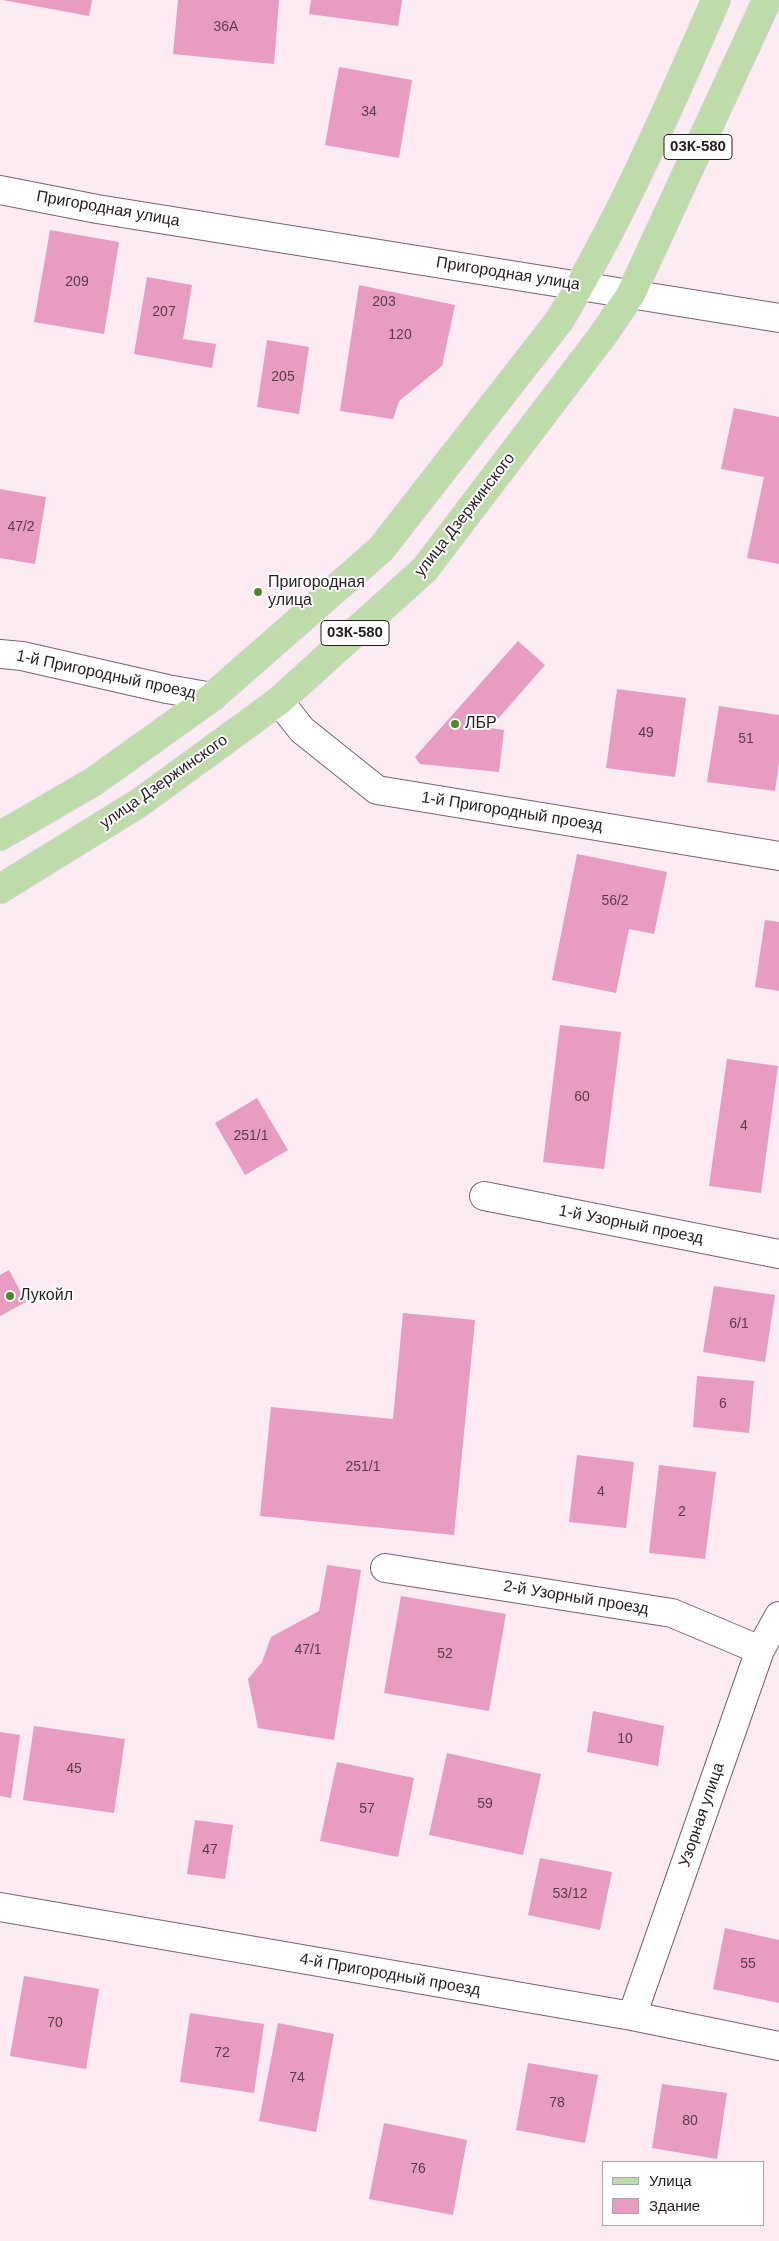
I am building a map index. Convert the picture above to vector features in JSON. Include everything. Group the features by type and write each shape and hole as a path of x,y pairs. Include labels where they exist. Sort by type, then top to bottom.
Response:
{"main road":[{"name":"03К-580","path":"0,836 93,782 212,697 381,548 559,321 580,286 642,166 716,0"},
{"name":"улица Дзержинского","path":"0,889 139,803 279,701 425,569 603,336 630,294 767,0"}],"street":[{"name":"Пригородная улица","path":"0,190 97,209 779,318"},
{"name":"1-й Пригородный проезд","path":"0,654 22,656 167,689 212,697"},
{"name":"1-й Пригородный проезд","path":"279,701 302,730 377,790 779,856"},
{"name":"1-й Узорный проезд","path":"484,1196 779,1254"},
{"name":"2-й Узорный проезд","path":"385,1568 672,1613 760,1650"},
{"name":"Узорная улица","path":"632,2016 760,1650 779,1616"},
{"name":"4-й Пригородный проезд","path":"0,1907 632,2016 779,2046"}],"building":[{"path":"3,0 92,0 89,16"},
{"path":"178,0 279,0 274,64 173,54"},
{"path":"311,0 402,0 398,26 309,14"},
{"path":"339,67 412,80 399,158 325,145"},
{"path":"50,230 119,242 104,334 34,322"},
{"path":"147,277 192,285 183,339 216,344 212,368 134,354"},
{"path":"359,285 455,305 442,366 399,401 393,419 340,411"},
{"path":"267,340 309,347 299,414 257,407"},
{"path":"734,408 779,417 779,564 747,558 764,477 721,469"},
{"path":"0,489 46,497 35,564 0,558"},
{"path":"518,641 545,665 490,728 504,730 499,772 420,764 415,757"},
{"path":"617,689 686,698 675,777 606,768"},
{"path":"719,706 779,715 779,763 775,791 707,782"},
{"path":"577,854 667,872 654,934 629,929 616,993 552,980"},
{"path":"765,920 779,922 779,991 755,987"},
{"path":"560,1025 621,1032 604,1169 543,1162"},
{"path":"727,1059 778,1066 761,1193 709,1186"},
{"path":"257,1098 288,1150 245,1175 215,1123"},
{"path":"9,1270 26,1302 0,1316 0,1275"},
{"path":"714,1286 775,1295 765,1362 703,1352"},
{"path":"403,1313 475,1320 454,1535 260,1516 271,1407 393,1419"},
{"path":"697,1376 754,1381 749,1433 693,1427"},
{"path":"577,1455 634,1462 626,1528 569,1522"},
{"path":"659,1465 716,1472 705,1559 649,1553"},
{"path":"327,1565 361,1570 334,1740 258,1728 248,1679 262,1662 271,1637 319,1611"},
{"path":"401,1596 506,1614 489,1711 384,1693"},
{"path":"593,1711 664,1726 658,1766 587,1752"},
{"path":"34,1726 125,1739 114,1813 23,1800"},
{"path":"0,1732 20,1735 11,1798 0,1796"},
{"path":"447,1753 541,1774 523,1855 429,1835"},
{"path":"337,1762 414,1778 398,1857 320,1841"},
{"path":"195,1820 233,1825 225,1879 187,1874"},
{"path":"540,1858 612,1872 600,1930 528,1915"},
{"path":"725,1928 779,1940 779,2003 713,1989"},
{"path":"24,1976 99,1989 86,2069 10,2056"},
{"path":"190,2013 264,2024 254,2093 180,2082"},
{"path":"278,2023 334,2034 316,2132 259,2121"},
{"path":"528,2063 598,2075 585,2143 516,2130"},
{"path":"662,2084 727,2093 717,2159 652,2148"},
{"path":"384,2123 467,2140 453,2215 369,2199"}],"place":[{"name":"Пригородная улица","path":"258,592"},
{"name":"ЛБР","path":"455,724"},
{"name":"Лукойл","path":"10,1296"}]}
